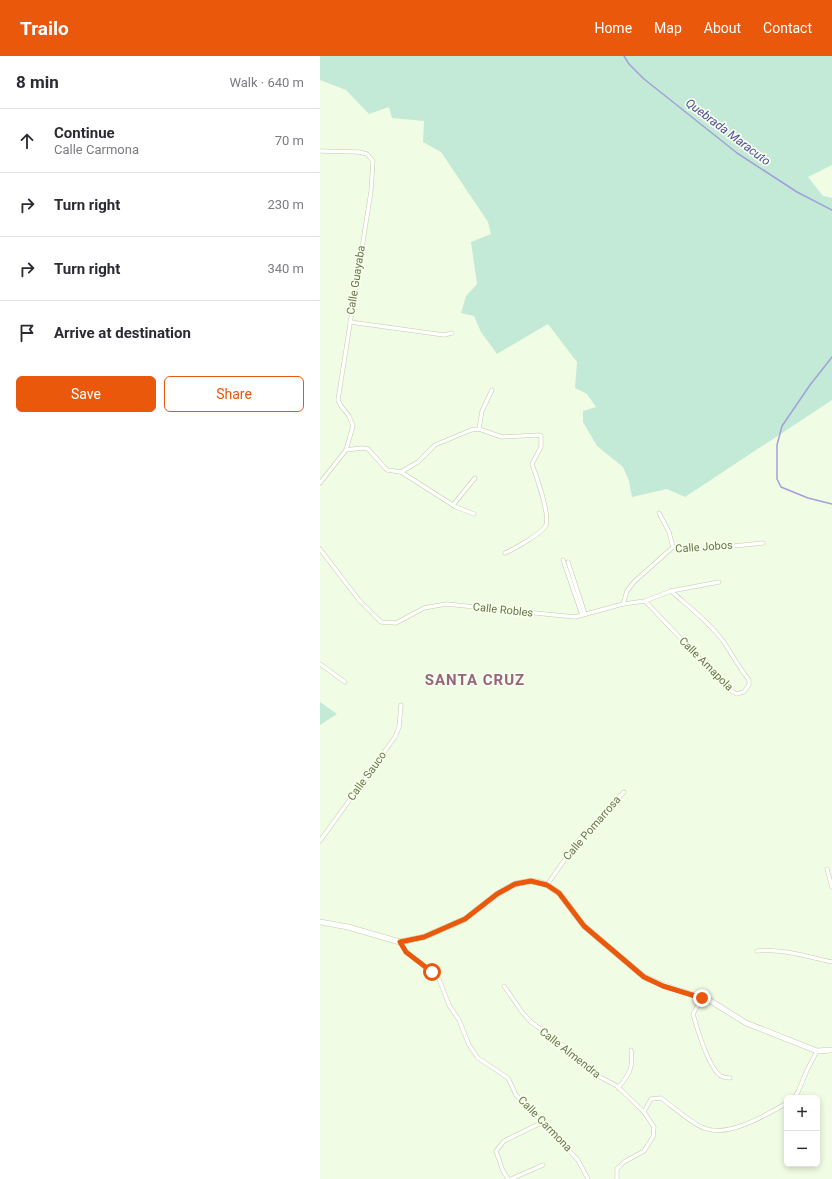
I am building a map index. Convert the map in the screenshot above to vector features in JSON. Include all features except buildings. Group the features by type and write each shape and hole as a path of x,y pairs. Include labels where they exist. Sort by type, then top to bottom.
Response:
{"street":[{"name":"Calle Guayaba","path":"320,151 360,152 367,154 373,161 371,191 338,400 349,416 352,426 346,450"},
{"path":"350,322 444,335 452,333"},
{"path":"479,429 482,411 492,390"},
{"path":"401,472 418,462 435,445 471,430 479,429 502,437 541,436 541,447 532,464 542,497 547,523 544,529 516,548 505,552"},
{"path":"320,483 346,450 361,448 368,449 387,470 401,472 453,504 474,514"},
{"path":"453,504 475,478"},
{"path":"659,513 669,532 673,547"},
{"name":"Calle Jobos","path":"623,604 627,591 634,582 673,547 704,548 763,543"},
{"name":"Calle Robles","path":"320,549 359,600 381,622 396,623 424,608 446,604 574,617 623,604 645,601 671,591 719,582"},
{"path":"563,560 583,615"},
{"path":"568,562 583,615"},
{"name":"Calle Amapola","path":"645,601 729,689 736,694 744,692 749,685 749,680 739,668 723,641 706,622 671,591"},
{"path":"320,664 345,682"},
{"name":"Calle Sauco","path":"320,841 395,737 399,727 401,705"},
{"name":"Calle Pomarrosa","path":"547,885 577,842 624,792"},
{"path":"827,869 832,887"},
{"path":"320,922 348,927 400,942 424,937 465,919 497,894 515,884 531,881 547,885 559,893 584,926 639,974 649,980 663,986 709,1000 746,1023 817,1050 832,1050"},
{"name":"Calle Carmona","path":"400,942 406,952 432,972 438,979 449,1005 459,1020 469,1045 478,1058 508,1078 516,1095 578,1160 588,1179"},
{"path":"757,951 778,951 832,962"},
{"name":"Calle Almendra","path":"504,986 522,1012 539,1029 572,1052 600,1077 618,1088 644,1112 654,1127 653,1138 644,1151 624,1162 617,1170 617,1179"},
{"path":"702,998 693,1014 697,1028 712,1065 721,1076 730,1078"},
{"path":"618,1088 626,1079 632,1068 631,1050"},
{"path":"796,1095 817,1050"},
{"path":"644,1112 651,1099 661,1098 700,1126 718,1131 747,1124 784,1105"},
{"path":"543,1122 504,1141 496,1151 503,1171 509,1179 543,1165"}],"green space":[{"path":"320,56 832,56 832,165 808,177 823,196 832,198 832,400 685,497 667,489 632,497 629,481 623,467 597,446 583,422 583,411 596,407 587,394 575,388 577,362 548,324 497,354 481,332 474,316 461,313 466,296 477,284 471,242 491,234 488,222 441,152 423,142 424,121 392,118 389,107 369,114 346,90 320,80"},
{"path":"320,702 337,714 320,725"}],"waterway":[{"name":"Quebrada Maracuto","path":"624,56 629,64 644,79 737,153 797,192 832,210"},
{"name":"Quebrada Maracuto","path":"832,357 810,385 782,426 777,445 777,479 781,487 808,498 832,504"}],"district":[{"name":"SANTA CRUZ","path":"475,680"}],"route":[{"path":"432,972 406,952 400,942 424,937 465,919 497,894 515,884 531,881 547,885 559,893 584,926 639,974 663,986 702,998"}]}
